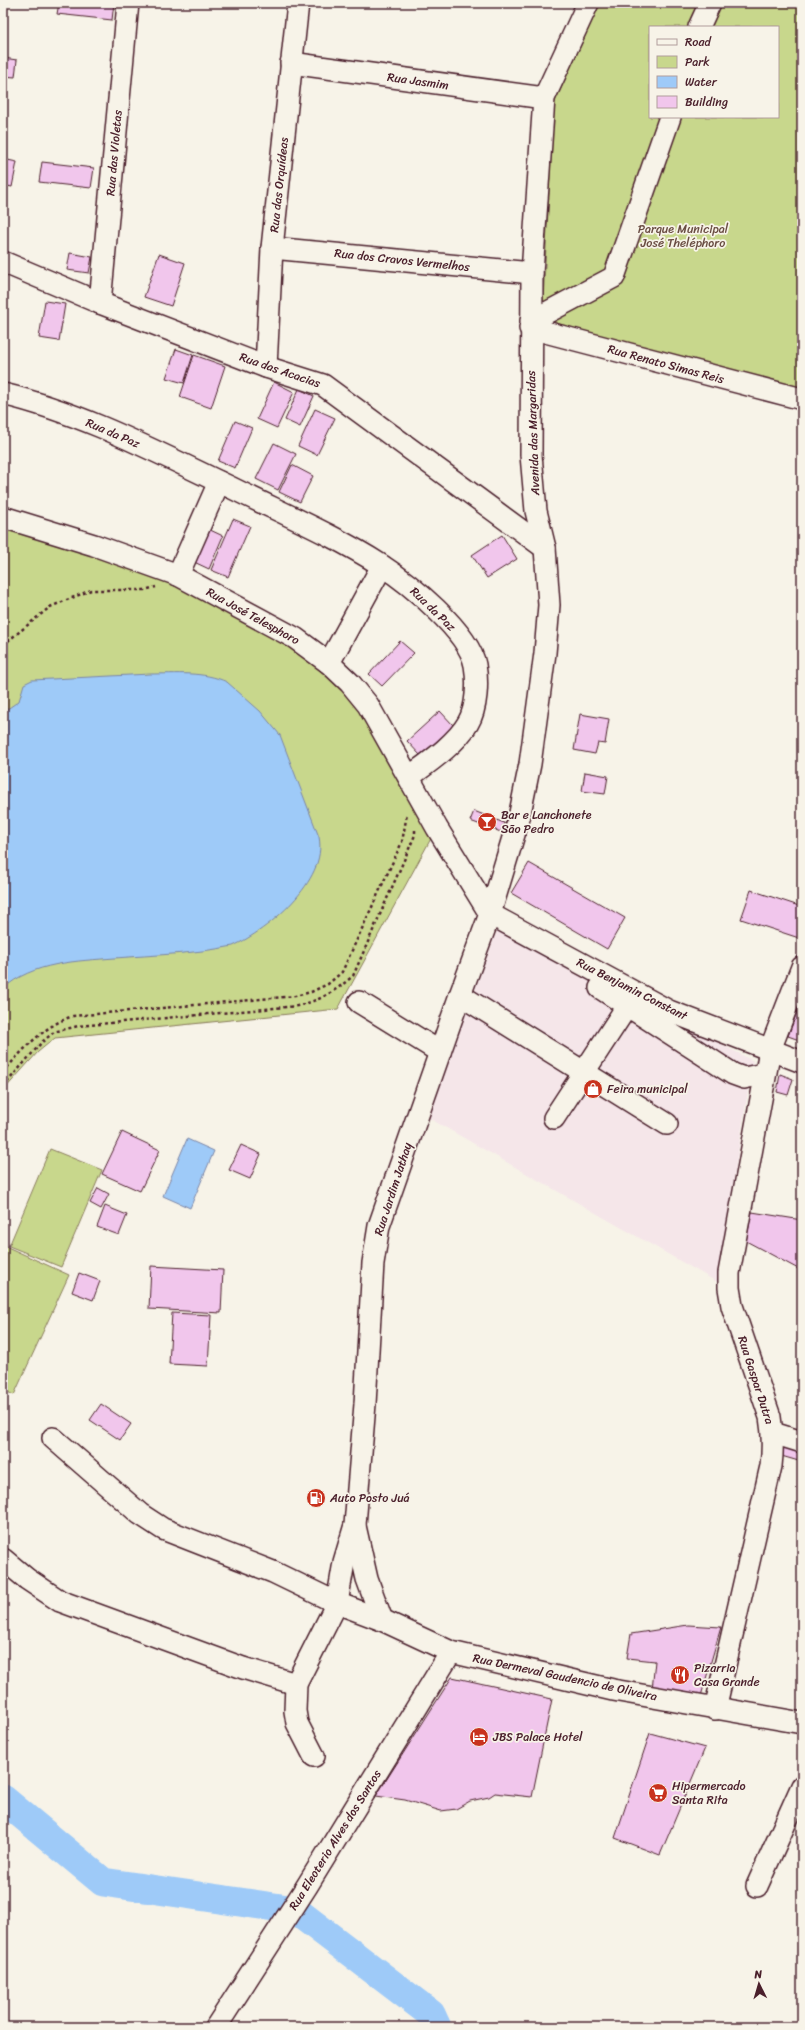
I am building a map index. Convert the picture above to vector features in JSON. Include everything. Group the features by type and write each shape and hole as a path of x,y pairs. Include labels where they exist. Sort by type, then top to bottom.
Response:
{"street":[{"name":"Rua das Violetas","path":"100,303 128,3"},
{"name":"Rua das Orquídeas","path":"266,366 272,248 298,3"},
{"name":"Avenida das Margaridas","path":"488,921 519,818 530,764 545,653 549,605 545,548 536,511 531,455 532,273 544,98 588,3"},
{"path":"700,26 710,3"},
{"name":"Rua Jasmim","path":"291,63 544,98"},
{"path":"531,324 614,277 670,118"},
{"name":"Rua dos Cravos Vermelhos","path":"272,248 532,273"},
{"name":"Rua das Acacias","path":"3,262 100,303 266,366 323,385 545,548"},
{"name":"Rua Renato Simas Reis","path":"531,324 802,399"},
{"name":"Rua da Paz","path":"3,394 26,400 74,417 134,442 219,482 337,540 382,566 423,597 451,625 468,648 475,665 475,695 472,714 461,733 429,762 409,777"},
{"path":"178,575 219,482"},
{"name":"Rua José Telesphoro","path":"3,517 94,545 178,575 295,638 329,663 350,683 368,705 464,873 488,921"},
{"path":"329,663 382,566"},
{"name":"Rua Jardim Jathay","path":"296,1684 337,1603 344,1562 355,1525 365,1404 373,1263 380,1226 460,995 488,921"},
{"name":"Rua Benjamin Constant","path":"488,921 632,999 669,1011 802,1062"},
{"name":"Rua Gaspar Dutra","path":"715,1709 771,1466 773,1433 770,1417 732,1306 729,1288 729,1272 764,1074 770,1050 802,967"},
{"path":"460,995 667,1124"},
{"path":"554,1118 632,999 734,1074 744,1078 764,1074"},
{"path":"359,1002 440,1052"},
{"path":"773,1433 802,1442"},
{"name":"Rua Dermeval Gaudencio de Oliveira","path":"53,1438 140,1514 163,1529 273,1572 337,1603 382,1620 451,1652 613,1690 802,1723"},
{"name":"Rua Jardim Jathay","path":"355,1525 366,1579 382,1620"},
{"path":"3,1559 27,1579 60,1601 236,1666 296,1684 295,1711 297,1723 314,1756"},
{"name":"Rua Eleoterio Alves dos Santos","path":"216,2027 307,1886 451,1652"},
{"path":"757,1886 802,1786"}],"path":[{"path":"3,645 50,607 91,590 144,590 157,587 150,584"},
{"path":"3,1072 37,1036 62,1020 73,1016 295,996 311,992 328,984 342,972 386,878 402,842 407,823 408,808"},
{"path":"3,1087 42,1042 54,1032 78,1026 297,1006 317,1001 336,990 353,976 415,835 416,822"}],"shaded area":[{"name":"Feira municipal","path":"499,925 753,1061 717,1282 427,1117"}],"green space":[{"name":"Parque Municipal José Theléphoro","path":"600,3 802,3 802,392 542,319 554,104"},
{"path":"3,524 168,578 297,644 362,704 434,833 338,1009 55,1038 38,1052 3,1091"},
{"path":"50,1149 102,1170 61,1267 9,1246"},
{"path":"3,1245 69,1275 14,1395 3,1390"}],"water":[{"path":"150,674 189,674 218,678 227,682 260,711 280,735 319,837 319,854 314,870 305,887 278,916 247,939 233,946 189,953 86,960 56,964 28,973 3,989 3,712 19,701 24,684 32,680"},
{"path":"187,1139 214,1151 190,1208 163,1196"}],"building":[{"path":"59,3 114,3 112,20 57,14"},
{"path":"3,58 17,60 15,77 3,76"},
{"path":"3,159 17,162 12,187 3,185"},
{"path":"42,162 94,168 91,188 39,182"},
{"path":"70,253 92,257 89,273 67,270"},
{"path":"159,254 185,263 171,306 144,297"},
{"path":"45,301 65,304 59,341 39,338"},
{"path":"176,349 193,355 184,383 166,378"},
{"path":"194,355 225,366 211,408 180,397"},
{"path":"274,382 294,392 277,428 257,419"},
{"path":"299,389 314,396 300,427 285,420"},
{"path":"315,409 335,418 317,455 298,446"},
{"path":"235,421 252,428 235,468 218,461"},
{"path":"274,443 296,454 278,490 256,479"},
{"path":"292,465 313,476 300,502 279,492"},
{"path":"233,519 250,526 228,577 211,570"},
{"path":"206,528 223,536 209,569 192,561"},
{"path":"502,535 517,559 487,578 472,555"},
{"path":"400,641 414,653 382,686 369,674"},
{"path":"440,711 454,726 421,756 407,741"},
{"path":"580,714 609,719 605,744 598,743 595,754 574,750"},
{"path":"585,772 608,776 605,794 582,791"},
{"name":"Bar e Lanchonete São Pedro","path":"474,811 504,823 501,832 470,821"},
{"path":"529,863 625,918 607,949 511,893"},
{"path":"751,890 802,907 802,927 799,938 741,919"},
{"path":"799,1007 802,1008 802,1041 788,1036"},
{"path":"780,1074 793,1079 788,1095 777,1092"},
{"path":"122,1132 160,1150 140,1191 102,1174"},
{"path":"241,1145 261,1154 250,1179 229,1170"},
{"path":"98,1188 109,1194 101,1209 90,1203"},
{"path":"105,1206 127,1215 119,1235 97,1227"},
{"path":"752,1212 802,1220 802,1271 746,1241"},
{"path":"151,1266 223,1270 221,1313 149,1309"},
{"path":"79,1273 100,1281 93,1300 72,1292"},
{"path":"172,1313 211,1315 208,1366 169,1364"},
{"path":"101,1404 131,1424 120,1440 90,1420"},
{"path":"783,1439 802,1445 802,1462 778,1455"},
{"name":"Pizarria Casa Grande","path":"688,1625 721,1627 701,1696 652,1690 655,1661 627,1658 631,1634"},
{"name":"JBS Palace Hotel","path":"452,1677 552,1699 532,1797 495,1793 489,1797 470,1801 456,1809 441,1811 405,1800 376,1796"},
{"name":"Hipermercado Santa Rita","path":"650,1733 705,1748 660,1855 615,1838"}],"waterway":[{"path":"3,1799 103,1882 295,1910 431,2014 437,2027"}],"place":[{"name":"Bar e Lanchonete São Pedro","path":"487,822"},
{"name":"Feira municipal","path":"593,1089"},
{"name":"Auto Posto Juá","path":"316,1498"},
{"name":"Pizarria Casa Grande","path":"680,1675"},
{"name":"JBS Palace Hotel","path":"479,1737"},
{"name":"Hipermercado Santa Rita","path":"658,1793"}]}
